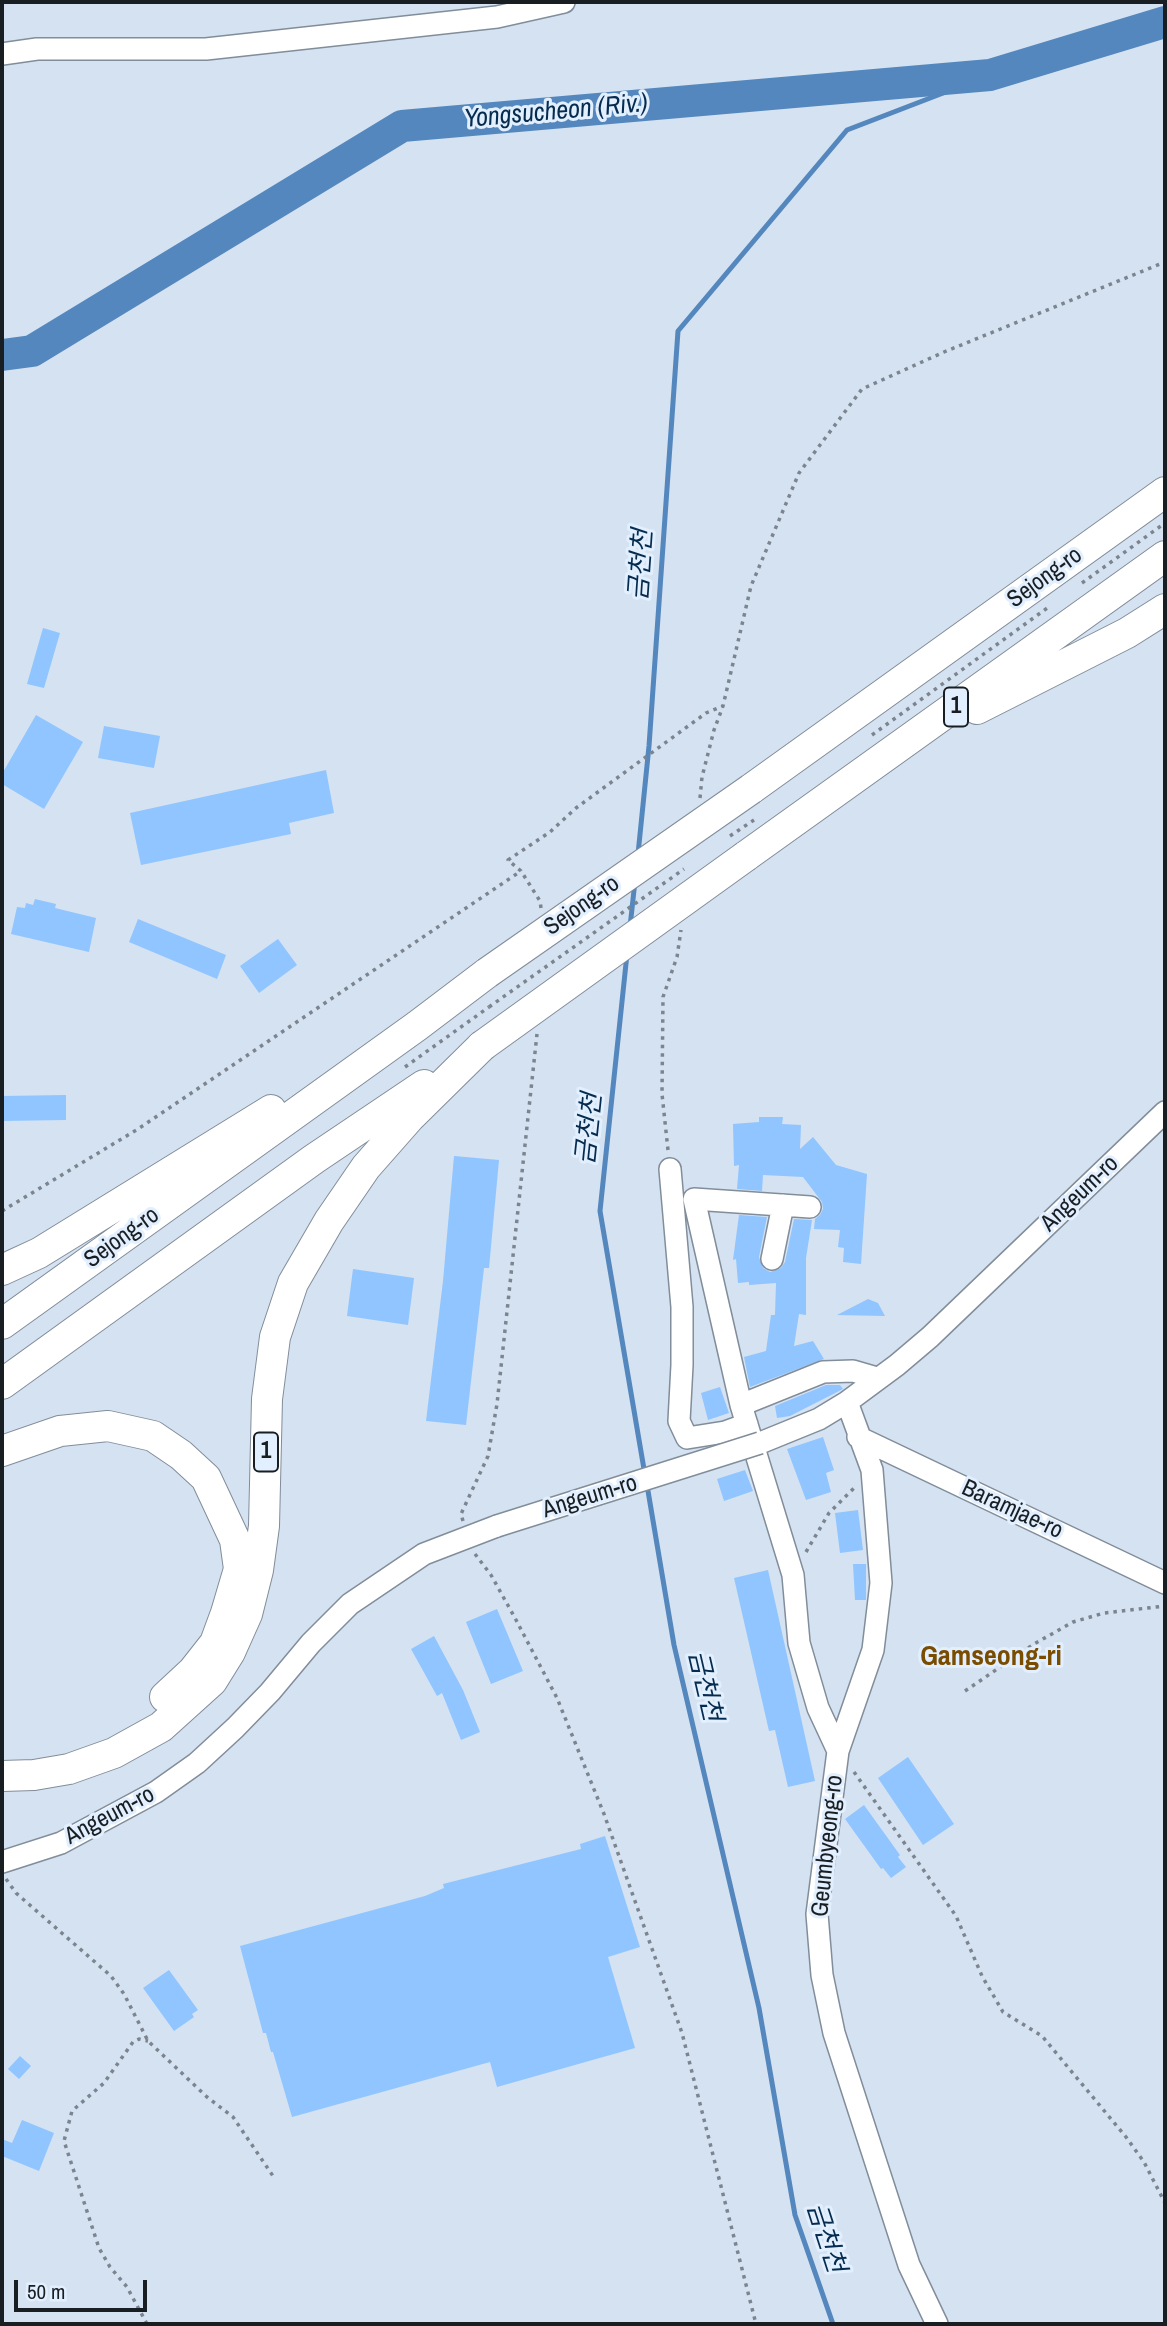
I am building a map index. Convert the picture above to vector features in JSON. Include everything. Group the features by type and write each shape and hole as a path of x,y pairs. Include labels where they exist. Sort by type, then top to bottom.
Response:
{"highway":[{"name":"Sejong-ro","path":"2,1324 487,973 751,789 1165,492"},
{"name":"Sejong-ro","path":"2,1384 314,1159 482,1046 733,850 878,746 1165,556"},
{"path":"878,746 1127,633 1165,609"},
{"name":"1","path":"2,1270 39,1253 260,1115 417,1026"},
{"name":"1","path":"2,1776 34,1775 69,1769 114,1753 162,1727 212,1681 230,1652 247,1614 258,1570 264,1526 267,1399 275,1337 293,1283 329,1221 366,1167 410,1118 482,1046"},
{"path":"2,1451 60,1431 108,1426 153,1436 181,1455 206,1478 235,1540 239,1569 215,1643 193,1671 148,1713 86,1747 29,1757 2,1758"}],"street":[{"path":"2,54 37,49 206,49 497,17 565,2"},
{"name":"Angeum-ro","path":"2,1862 61,1843 116,1814 197,1763 236,1728 311,1643 350,1604 424,1554 497,1526 760,1443 819,1419 847,1402 930,1337 1165,1112"},
{"path":"670,1169 682,1307 679,1421 687,1438 725,1432 744,1414 824,1371 853,1371 877,1378"},
{"path":"810,1207 694,1199 744,1414 793,1575 799,1643 818,1708 838,1751"},
{"path":"772,1259 783,1205"},
{"name":"Geumbyeong-ro","path":"847,1402 872,1470 881,1583 873,1650 838,1751 817,1914 822,1975 834,2034 909,2266 937,2324"},
{"name":"Baramjae-ro","path":"858,1437 1165,1583"}],"path":[{"path":"699,802 705,765 723,706 751,586 799,473 862,389 944,352 1165,262"},
{"path":"1078,586 1165,523"},
{"name":"1","path":"878,746 1056,601"},
{"path":"541,913 540,901 521,871 508,860 550,832 576,808 706,713 723,706"},
{"path":"733,850 754,820"},
{"path":"489,1007 687,867"},
{"path":"2,1211 138,1129 521,871"},
{"path":"670,1169 662,1094 663,997 677,957 683,918"},
{"path":"542,977 543,966"},
{"path":"538,1027 497,1404 488,1456 461,1514 465,1537 491,1575 557,1699 604,1814 682,2033 756,2324"},
{"path":"793,1575 829,1513 872,1470"},
{"path":"965,1691 1034,1644 1073,1622 1104,1613 1165,1606"},
{"path":"838,1751 882,1808 956,1916 982,1976 1003,2012 1042,2036 1058,2054 1144,2162 1165,2203"},
{"path":"2,1874 16,1893 111,1976 124,1994 148,2041 233,2117 273,2176"},
{"path":"147,2324 127,2287 99,2248 64,2141 72,2111 104,2083 133,2042 139,2039 148,2041"}],"building":[{"path":"43,628 60,633 44,688 27,684"},
{"path":"36,715 83,742 44,809 2,784 2,774"},
{"path":"104,726 160,736 154,768 98,758"},
{"path":"326,770 334,813 289,823 291,834 141,865 130,813"},
{"path":"35,899 56,904 55,908 96,918 89,952 11,934 17,907 25,908 26,903 33,905"},
{"path":"138,919 226,955 217,979 129,942"},
{"path":"278,939 297,965 259,993 240,966"},
{"path":"66,1095 66,1120 2,1121 2,1096"},
{"path":"759,1117 783,1117 782,1124 801,1125 800,1149 813,1137 836,1165 867,1174 861,1264 843,1262 844,1248 838,1247 840,1230 814,1229 815,1219 823,1209 822,1202 803,1177 763,1175 762,1191 737,1189 739,1165 734,1166 733,1124 759,1122"},
{"path":"454,1156 499,1160 489,1268 484,1268 466,1425 426,1421 443,1281"},
{"path":"739,1215 767,1217 759,1257 763,1268 770,1272 781,1268 785,1262 794,1219 812,1220 806,1258 806,1315 799,1314 794,1346 813,1341 824,1359 750,1387 744,1357 766,1351 771,1315 775,1315 776,1283 738,1283 736,1259 733,1260"},
{"path":"353,1269 414,1278 408,1325 347,1316"},
{"path":"868,1299 878,1303 885,1316 837,1315"},
{"path":"826,1385 840,1385 843,1389 790,1416 777,1418 775,1406"},
{"path":"720,1387 729,1413 708,1420 701,1393"},
{"path":"823,1437 834,1470 826,1473 831,1492 806,1500 787,1449"},
{"path":"745,1470 753,1491 724,1501 717,1479"},
{"path":"858,1510 863,1550 840,1553 835,1513"},
{"path":"853,1564 866,1564 866,1600 855,1600"},
{"path":"768,1570 815,1781 788,1787 775,1730 769,1731 734,1578"},
{"path":"497,1609 523,1671 491,1684 466,1622"},
{"path":"434,1636 463,1690 480,1732 461,1740 442,1693 437,1696 411,1649"},
{"path":"908,1757 954,1824 923,1845 878,1778"},
{"path":"864,1805 906,1867 891,1878 881,1869 845,1819"},
{"path":"605,1836 640,1947 608,1957 635,2048 497,2087 490,2062 292,2117 273,2052 266,2033 263,2033 240,1946 425,1896 444,1888 443,1884 581,1849 580,1844"},
{"path":"169,1970 198,2010 192,2014 194,2017 174,2031 143,1988"},
{"path":"20,2056 31,2066 19,2079 8,2069"},
{"path":"22,2120 54,2133 39,2171 2,2156 2,2139 12,2143"}],"waterway":[{"name":"Yongsucheon (Riv.)","path":"2,355 32,351 402,126 990,75 1165,22"},
{"name":"금천천","path":"638,854 649,746 678,331 847,130 990,75"},
{"name":"금천천","path":"630,927 635,881"},
{"name":"금천천","path":"627,954 600,1211 645,1475"},
{"name":"금천천","path":"647,1485 674,1645 759,2008 795,2215 833,2324"}],"district":[{"name":"Gamseong-ri","path":"991,1657"}]}
